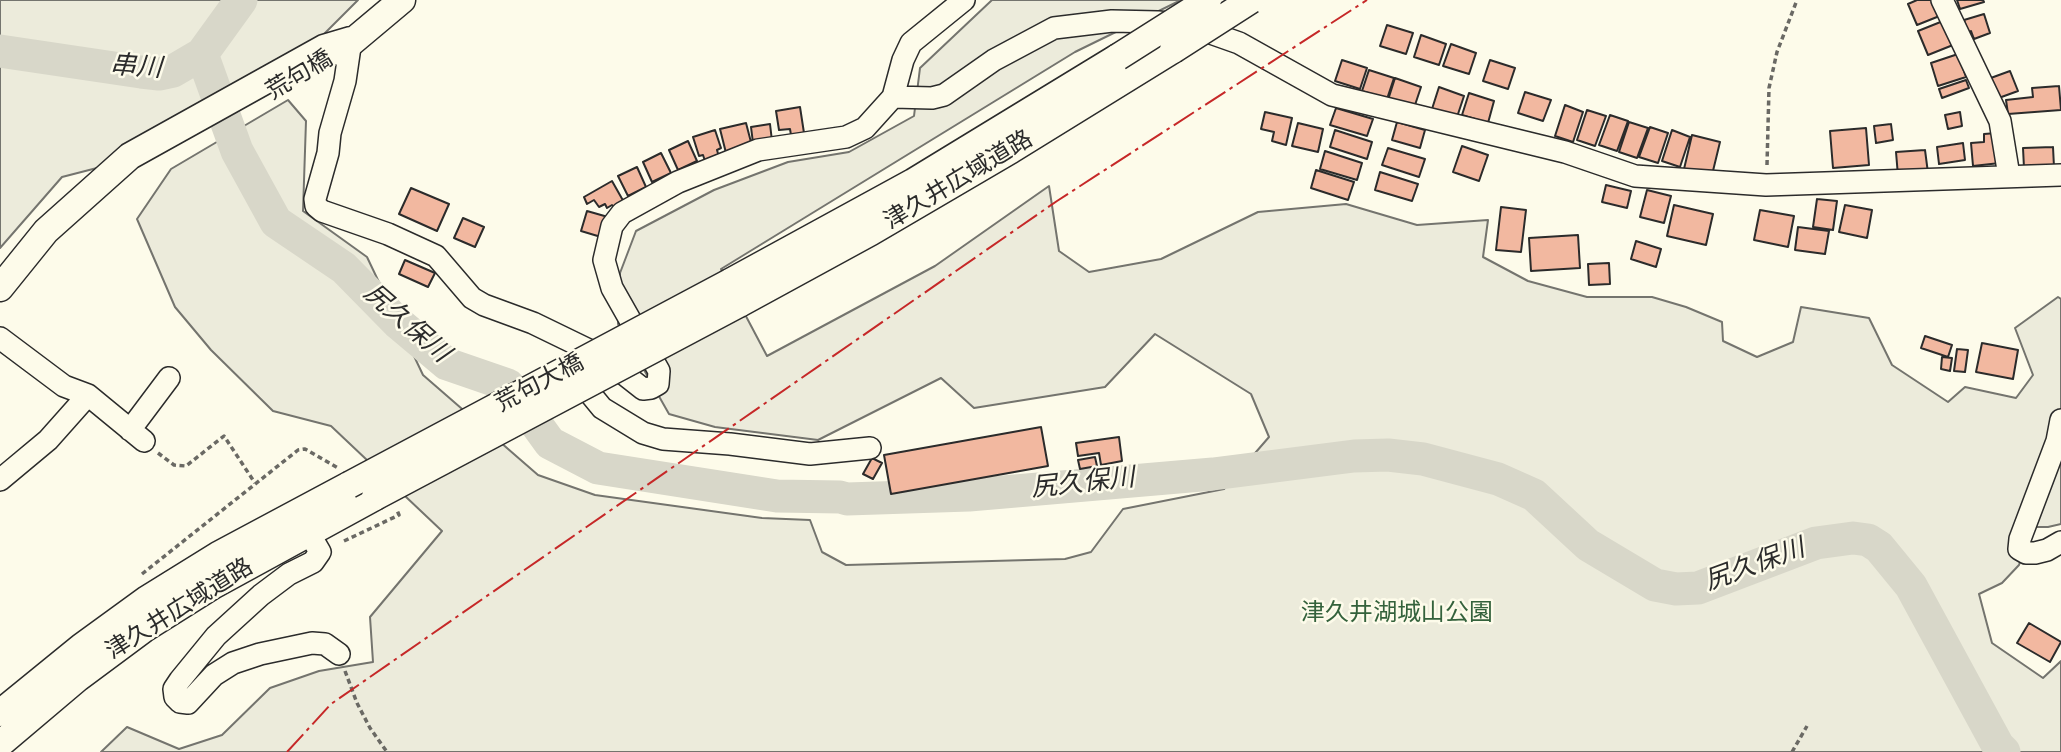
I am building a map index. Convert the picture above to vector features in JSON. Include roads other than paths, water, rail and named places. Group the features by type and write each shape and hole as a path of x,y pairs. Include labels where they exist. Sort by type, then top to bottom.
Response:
{"main road":[{"name":"荒句橋","path":"0,288 46,231 130,156 351,40 382,19 402,0"},
{"name":"津久井広域道路","path":"735,293 1208,0"},
{"name":"津久井広域道路","path":"735,293 872,232 1011,150 1251,0"},
{"name":"荒句大橋","path":"344,476 735,293"},
{"name":"荒句大橋","path":"375,498 735,293"},
{"name":"津久井広域道路","path":"0,713 80,647 147,599 344,476"},
{"name":"津久井広域道路","path":"0,744 78,678 144,629 214,585 315,543 375,498"}],"street":[{"path":"351,40 345,81 330,133 328,153 315,200 316,206 321,211 388,234 436,257 472,298 601,356 639,387 647,389 654,387 659,380 659,371 606,274 604,260 612,226 622,213 678,183 758,150 846,137 865,128 893,97 903,60 911,43 964,0"},
{"path":"1942,0 2000,121 2009,176"},
{"path":"893,97 932,98 944,95 994,60 1054,28 1112,21 1188,25 1239,43 1332,95 1565,152 1635,176 1766,185 2061,175"},
{"path":"0,338 64,386 88,395 144,442 169,378"},
{"path":"571,341 579,375 588,391 602,408 643,433 663,439 810,454 870,448"},
{"path":"0,480 48,440 88,395"},
{"path":"2061,420 2057,441 2020,539 2019,549 2026,553 2035,553 2061,542"},
{"path":"315,543 313,562 289,574 261,595 216,636 180,680 174,689 175,696 180,702 188,703 214,675 233,663 260,654 312,643 325,644 339,654"}],"waterway":[{"name":"串川","path":"0,51 159,74 173,71 202,54 241,0"},
{"name":"尻久保川","path":"202,54 237,151 276,222 344,268 397,322 447,364 508,385 550,443 598,468 777,496 847,499 969,495 1213,474 1354,456 1388,455 1423,459 1498,479 1534,495 1588,545 1655,585 1676,589 1698,588 1816,543 1853,538 1868,540 1879,547 1911,586 1998,746 2004,752"}],"park label":[{"name":"津久井湖城山公園","path":"1397,614"}]}
